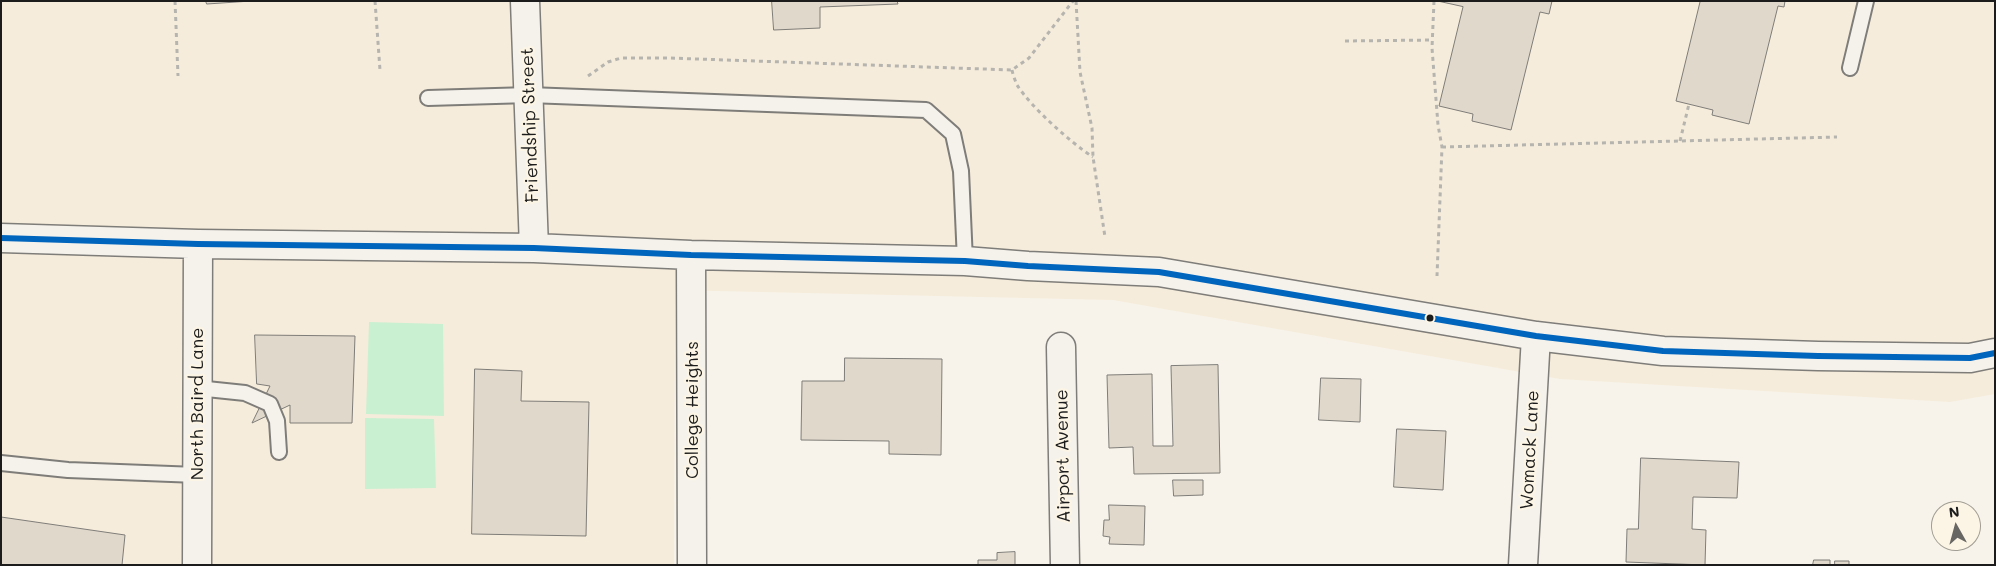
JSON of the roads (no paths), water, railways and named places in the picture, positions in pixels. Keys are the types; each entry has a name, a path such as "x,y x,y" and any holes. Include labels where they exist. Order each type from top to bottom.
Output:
{"street":[{"name":"Friendship Street","path":"525,1 530,95 534,248"},
{"path":"1,238 198,244 534,248 691,255 965,261 1159,272 1536,336 1672,352 1970,358 1995,353"},
{"name":"North Baird Lane","path":"196,565 198,244"},
{"name":"College Heights","path":"691,255 692,565"},
{"name":"Womack Lane","path":"1523,565 1536,336"},
{"name":"Airport Avenue","path":"1062,347 1065,565"}],"lane":[{"path":"1850,68 1866,1"},
{"path":"428,98 530,95 926,110 953,134 960,172 965,261"},
{"path":"197,388 245,393 270,404 277,421 279,452"},
{"path":"1,463 68,470 197,475"}]}
